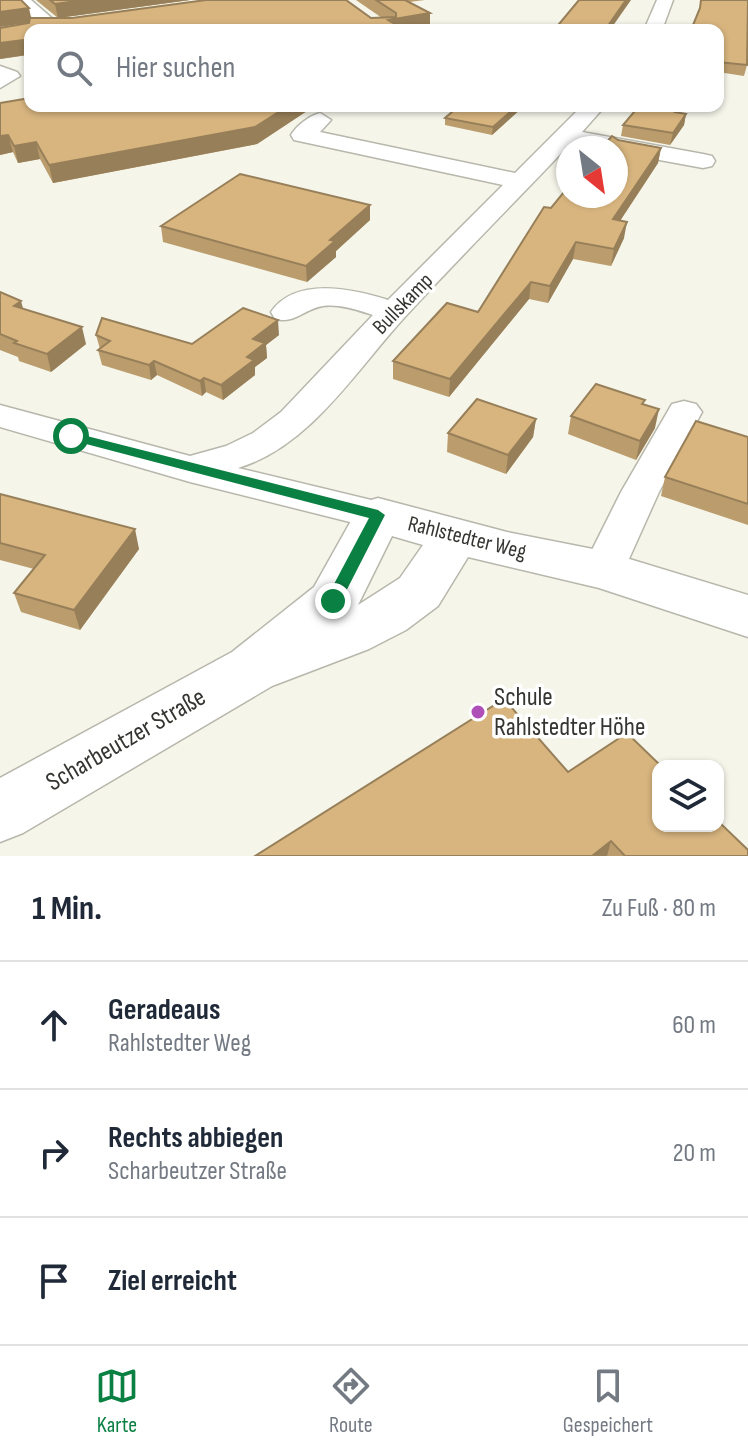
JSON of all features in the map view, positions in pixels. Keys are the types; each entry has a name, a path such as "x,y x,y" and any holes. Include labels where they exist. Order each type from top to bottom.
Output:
{"main road":[{"name":"Rahlstedter Weg","path":"378,515 455,537 603,570 748,616"},
{"name":"Scharbeutzer Straße","path":"252,669 333,601 378,515"},
{"name":"Scharbeutzer Straße","path":"0,812 252,669 349,634 387,615 419,592 455,537"}],"street":[{"path":"21,0 50,24"},
{"path":"655,24 665,0"},
{"path":"0,72 10,76 0,82"},
{"name":"Bullskamp","path":"567,136 589,112"},
{"path":"320,120 302,135 523,182"},
{"path":"628,147 703,161"},
{"name":"Bullskamp","path":"190,469 239,455 266,441 294,420 393,312 556,148"},
{"path":"286,312 299,302 329,294 393,312"},
{"path":"603,570 634,503 684,412"},
{"name":"Rahlstedter Weg","path":"5,423 378,515"}],"building":[{"path":"0,0 21,0 29,8 0,12"},
{"path":"50,0 84,0 55,4"},
{"path":"206,0 346,0 371,18 396,17 396,13 376,0 405,0 430,13 388,20 395,24 24,24 24,41 0,43 0,28 29,23 30,18 72,18"},
{"path":"579,0 626,0 609,24 559,24"},
{"path":"701,0 748,0 747,65 724,63 724,24 693,24"},
{"path":"24,99 24,112 279,112 255,127 49,165 36,142 14,146 8,135 0,136 0,103"},
{"path":"452,112 510,112 493,127 445,118"},
{"path":"634,112 686,114 673,133 623,125"},
{"path":"628,142 661,148 628,197"},
{"path":"240,174 370,205 306,266 161,226"},
{"path":"556,202 556,208 620,208 613,219 627,222 614,249 576,242 550,286 531,282 450,379 393,361 447,303 478,312 544,207 551,208"},
{"path":"0,292 21,301 14,306 82,327 47,354 14,343 17,341 0,334"},
{"path":"243,308 278,320 253,339 265,343 247,357 254,360 221,385 204,378 200,381 154,361 149,365 98,350 110,341 96,335 102,318 192,344"},
{"path":"596,384 645,400 642,404 659,409 640,441 571,416"},
{"path":"477,399 536,419 508,455 448,433"},
{"path":"696,421 748,437 748,504 665,477"},
{"path":"0,494 135,529 74,610 14,593 45,555 0,543"},
{"path":"504,699 568,772 627,733 655,760 652,760 652,832 724,832 724,827 748,850 748,856 625,856 611,841 592,856 255,856"}],"place":[{"name":"Schule Rahlstedter Höhe","path":"478,712"}],"route":[{"path":"71,436 378,515 333,601"}]}
